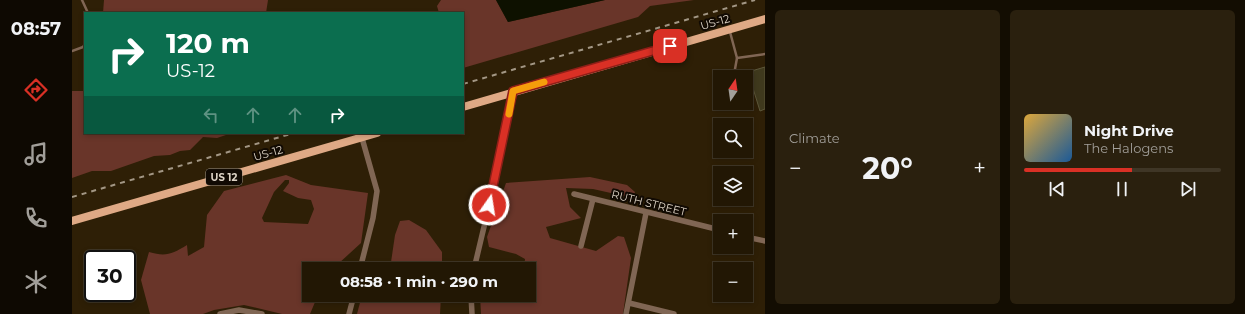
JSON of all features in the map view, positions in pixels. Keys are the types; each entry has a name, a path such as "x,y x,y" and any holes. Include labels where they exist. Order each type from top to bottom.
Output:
{"main road":[{"name":"US-12","path":"464,106 765,19"},
{"name":"US-12","path":"72,221 374,134"}],"street":[{"path":"476,262 493,189 513,91"},
{"path":"362,138 377,191 362,262"},
{"name":"RUTH STREET","path":"574,194 713,228"},
{"path":"581,246 593,199"},
{"path":"626,314 646,213"},
{"path":"753,238 765,241"},
{"path":"349,314 352,302"},
{"path":"471,302 472,314"},
{"path":"629,304 674,314"},
{"path":"220,314 239,310 262,314"}],"lane":[{"path":"82,0 88,12"},
{"path":"729,29 737,58 735,70"},
{"path":"72,51 84,47"},
{"path":"737,58 765,54"}],"shaded area":[{"path":"104,0 268,0 266,12 103,12"},
{"path":"441,0 496,0 508,22 605,0 694,0 650,6 638,17 464,68 464,12 439,12 437,6"},
{"path":"496,0 605,0 508,22"},
{"path":"72,91 84,91 84,134 229,134 217,138 203,137 190,150 180,151 170,155 154,156 111,171 92,171 72,178"},
{"path":"286,175 311,185 368,193 361,243 340,262 302,262 302,302 315,302 310,314 282,314 244,305 214,310 203,314 150,314 141,280 149,252 169,254 187,245 188,256 204,247 207,215 224,191","holes":["285,180 289,180 289,183 283,191 298,198 311,200 314,209 308,224 264,222 262,218 274,192"]},
{"path":"590,177 627,185 635,192 633,198 593,189 566,188 570,207 581,218 546,227 550,238 596,251 618,236 624,237 631,258 623,314 481,314 480,302 536,302 536,262 525,262 525,259 516,254 489,247 487,237 506,183"},
{"path":"409,220 426,230 442,252 442,262 391,262 395,235 400,221"},
{"path":"360,302 441,302 440,314 357,314"}],"building":[{"path":"765,67 765,109 760,111 753,88 753,71"}],"railway":[{"path":"464,84 755,0"},
{"path":"72,197 291,134"}],"slow traffic":[{"path":"509,114 513,91 544,82"}],"route":[{"path":"489,205 513,91 670,46"}]}
